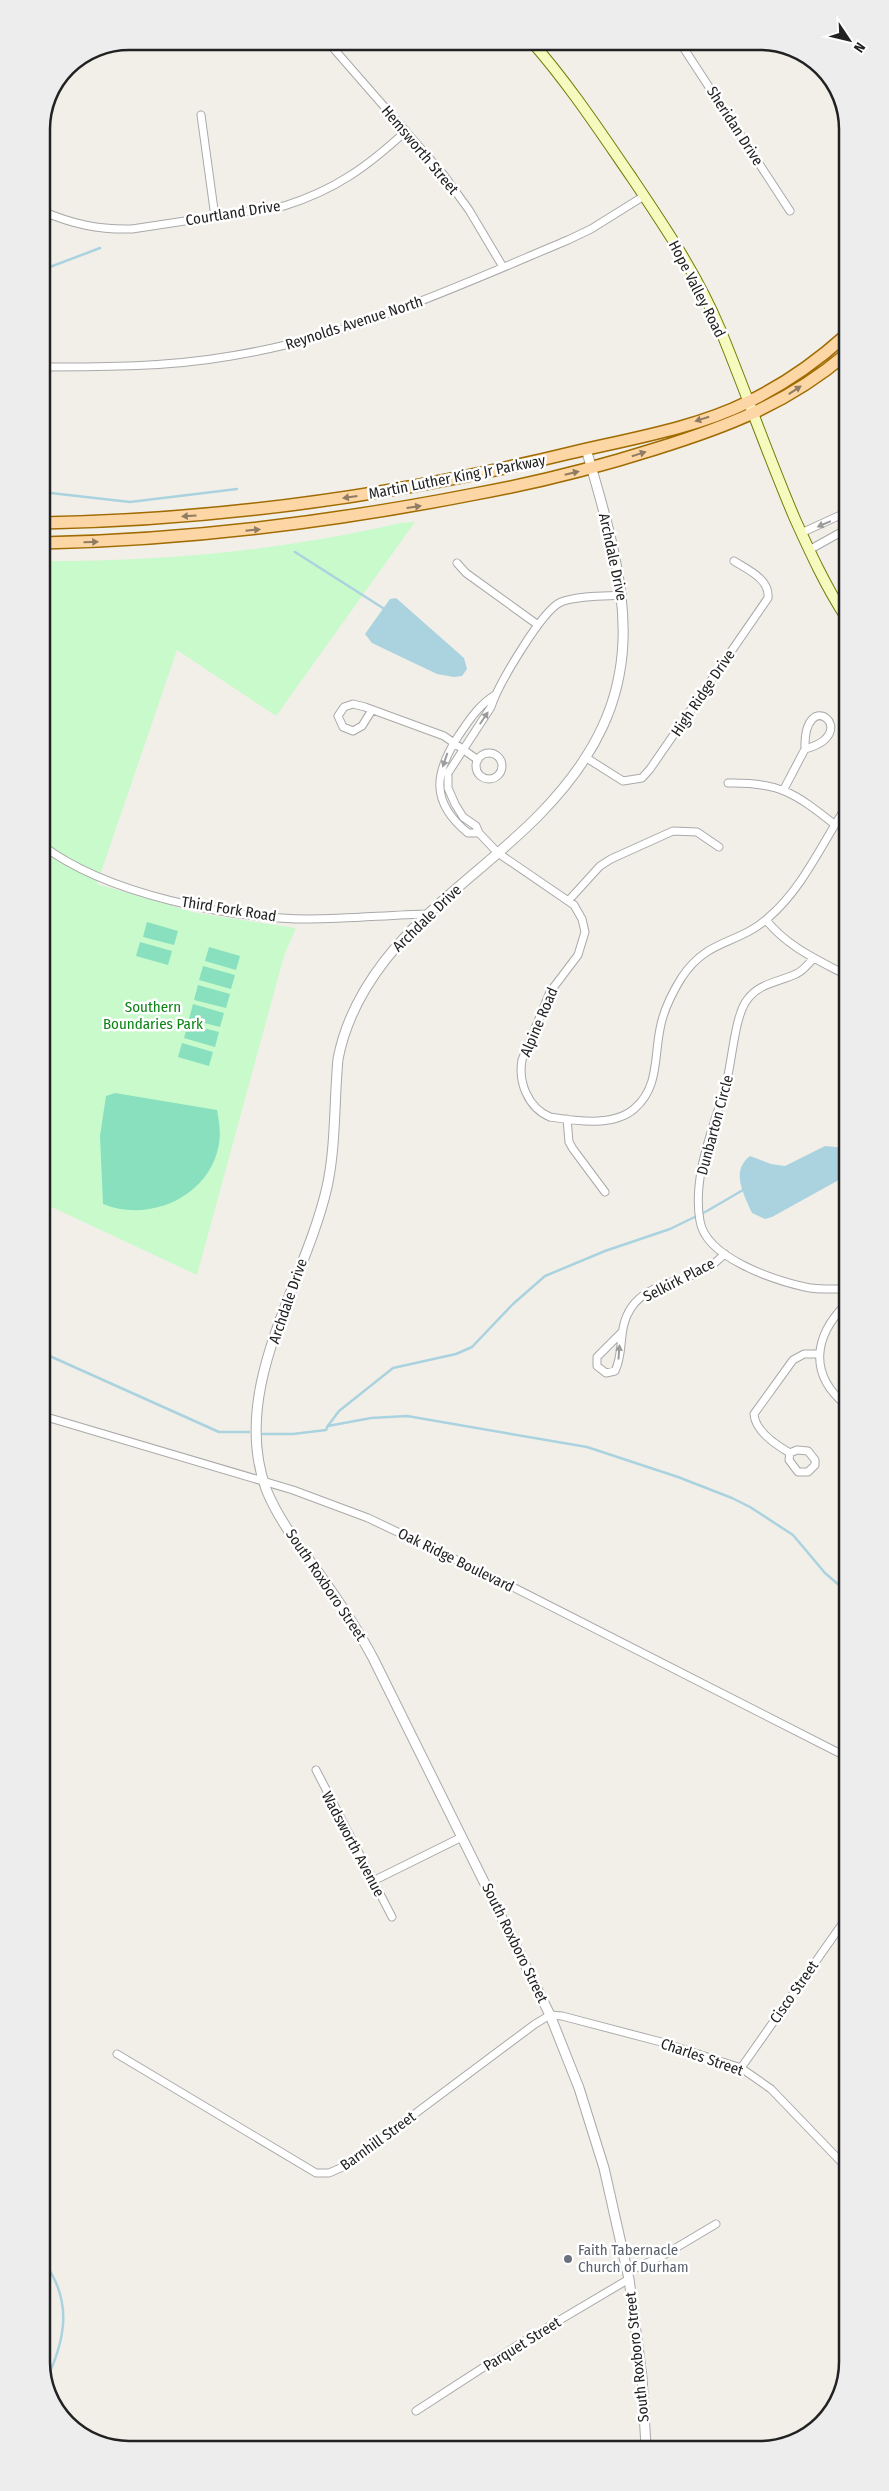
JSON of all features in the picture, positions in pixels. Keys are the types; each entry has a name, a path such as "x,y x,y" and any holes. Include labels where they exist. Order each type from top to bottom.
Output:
{"main road":[{"name":"Hope Valley Road","path":"538,50 644,196 700,288 720,328 801,533 824,582 839,606"},
{"name":"Martin Luther King Jr Parkway","path":"50,523 134,520 302,504 444,481 586,450 681,426 748,402 797,374 839,341"},
{"name":"Martin Luther King Jr Parkway","path":"50,543 172,538 331,520 425,505 592,469 704,434 753,415 814,378 839,359"}],"street":[{"name":"Hemsworth Street","path":"335,50 406,131 456,192 503,267"},
{"name":"Sheridan Drive","path":"685,50 790,211"},
{"path":"200,116 215,217"},
{"name":"Courtland Drive","path":"50,213 85,227 132,229 284,206 328,190 364,168 406,131"},
{"name":"Reynolds Avenue North","path":"50,366 96,367 185,362 273,348 318,337 411,307 591,229 644,196"},
{"name":"Archdale Drive","path":"264,1482 256,1436 258,1398 268,1361 327,1187 341,1043 353,1010 378,969 407,933 542,812 600,736 618,681 624,634 622,595 616,558 586,450"},
{"path":"801,533 839,516"},
{"path":"809,550 839,533"},
{"name":"High Ridge Drive","path":"585,757 622,781 642,778 650,769 768,598 766,585 760,578 734,561"},
{"path":"458,563 466,573 538,625"},
{"path":"479,833 468,833 456,824 447,812 441,799 438,780 446,755 482,703 495,694 549,610 560,602 572,599 622,595"},
{"name":"Alpine Road","path":"495,694 492,706 448,774 448,788 463,817 476,826 479,833 498,853 569,900 582,919 584,940 578,955 550,992 526,1050 521,1069 524,1087 532,1103 543,1114 568,1119 595,1121 614,1119 630,1113 642,1102 654,1078 656,1049 663,1016 682,978 696,960 710,948 742,934 766,920 795,891 839,817"},
{"path":"372,710 362,726 353,731 343,727 338,716 344,706 353,704 372,710 444,736 478,760"},
{"path":"784,789 805,749 806,733 812,720 822,714 828,717 831,723 829,735 817,746 805,749"},
{"path":"728,783 754,782 784,789 798,796 834,824"},
{"path":"569,900 600,866 611,859 673,831 697,832 719,847"},
{"name":"Third Fork Road","path":"50,851 71,865 105,880 204,907 304,919 427,914"},
{"path":"766,920 786,941 813,959 839,972"},
{"name":"Dunbarton Circle","path":"813,959 798,974 773,982 753,993 742,1010 731,1066 702,1171 699,1218 703,1231 725,1254 772,1278 816,1288 839,1289"},
{"path":"568,1119 570,1142 573,1149 605,1192"},
{"name":"Selkirk Place","path":"621,1333 597,1357 597,1366 606,1373 615,1371 618,1365 621,1333 631,1308 644,1295 710,1267 725,1254"},
{"path":"839,1313 826,1329 819,1354 823,1375 829,1388 839,1398"},
{"path":"790,1453 764,1434 754,1420 754,1414 793,1360 804,1354 819,1354"},
{"name":"Oak Ridge Boulevard","path":"50,1418 332,1504 401,1533 507,1584 839,1753"},
{"name":"South Roxboro Street","path":"264,1482 281,1518 360,1635 550,2015 579,2088 601,2159 628,2276 642,2377 646,2441"},
{"name":"Wadsworth Avenue","path":"316,1770 392,1917"},
{"path":"373,1880 462,1837"},
{"name":"Cisco Street","path":"741,2068 839,1928"},
{"name":"Barnhill Street","path":"117,2054 308,2168 322,2174 345,2166 527,2030 550,2015"},
{"name":"Charles Street","path":"550,2015 616,2030 741,2068 771,2089 839,2159"},
{"name":"Parquet Street","path":"416,2411 628,2276 716,2224"}],"green space":[{"name":"Southern Boundaries Park","path":"415,522 276,716 177,650 97,884 197,913 296,928 284,956 197,1275 50,1206 50,561 133,559 222,553 311,541 400,523"},
{"path":"147,922 178,931 174,945 143,937"},
{"path":"140,942 172,951 168,965 136,956"},
{"path":"209,947 240,956 236,970 205,961"},
{"path":"203,966 235,975 231,989 199,980"},
{"path":"198,985 230,994 226,1008 194,1000"},
{"path":"193,1004 224,1013 220,1027 189,1019"},
{"path":"188,1024 219,1032 215,1047 184,1038"},
{"path":"182,1043 213,1052 209,1066 178,1057"},
{"path":"115,1093 217,1110 220,1140 213,1163 204,1178 175,1201 158,1207 139,1210 121,1209 103,1204 100,1136 106,1096"}],"water":[{"path":"396,598 464,658 467,669 462,676 454,677 437,674 372,643 365,634 390,599"},
{"path":"825,1146 839,1147 839,1180 772,1217 765,1219 752,1213 741,1183 741,1169 744,1162 750,1156 771,1164 785,1166"}],"waterway":[{"path":"50,267 100,248"},
{"path":"50,493 130,502 237,489"},
{"path":"295,552 386,610"},
{"path":"327,1427 339,1411 393,1368 456,1354 472,1347 513,1304 545,1276 605,1251 670,1229 707,1211 743,1190"},
{"path":"50,1356 219,1432 249,1432"},
{"path":"263,1434 293,1434 326,1430 328,1426 371,1418 407,1416 587,1447 678,1477 750,1507 793,1535 825,1573 839,1585"},
{"path":"50,2272 60,2292 63,2308 61,2338 51,2370"}],"place":[{"name":"Faith Tabernacle Church of Durham","path":"568,2259"}]}
